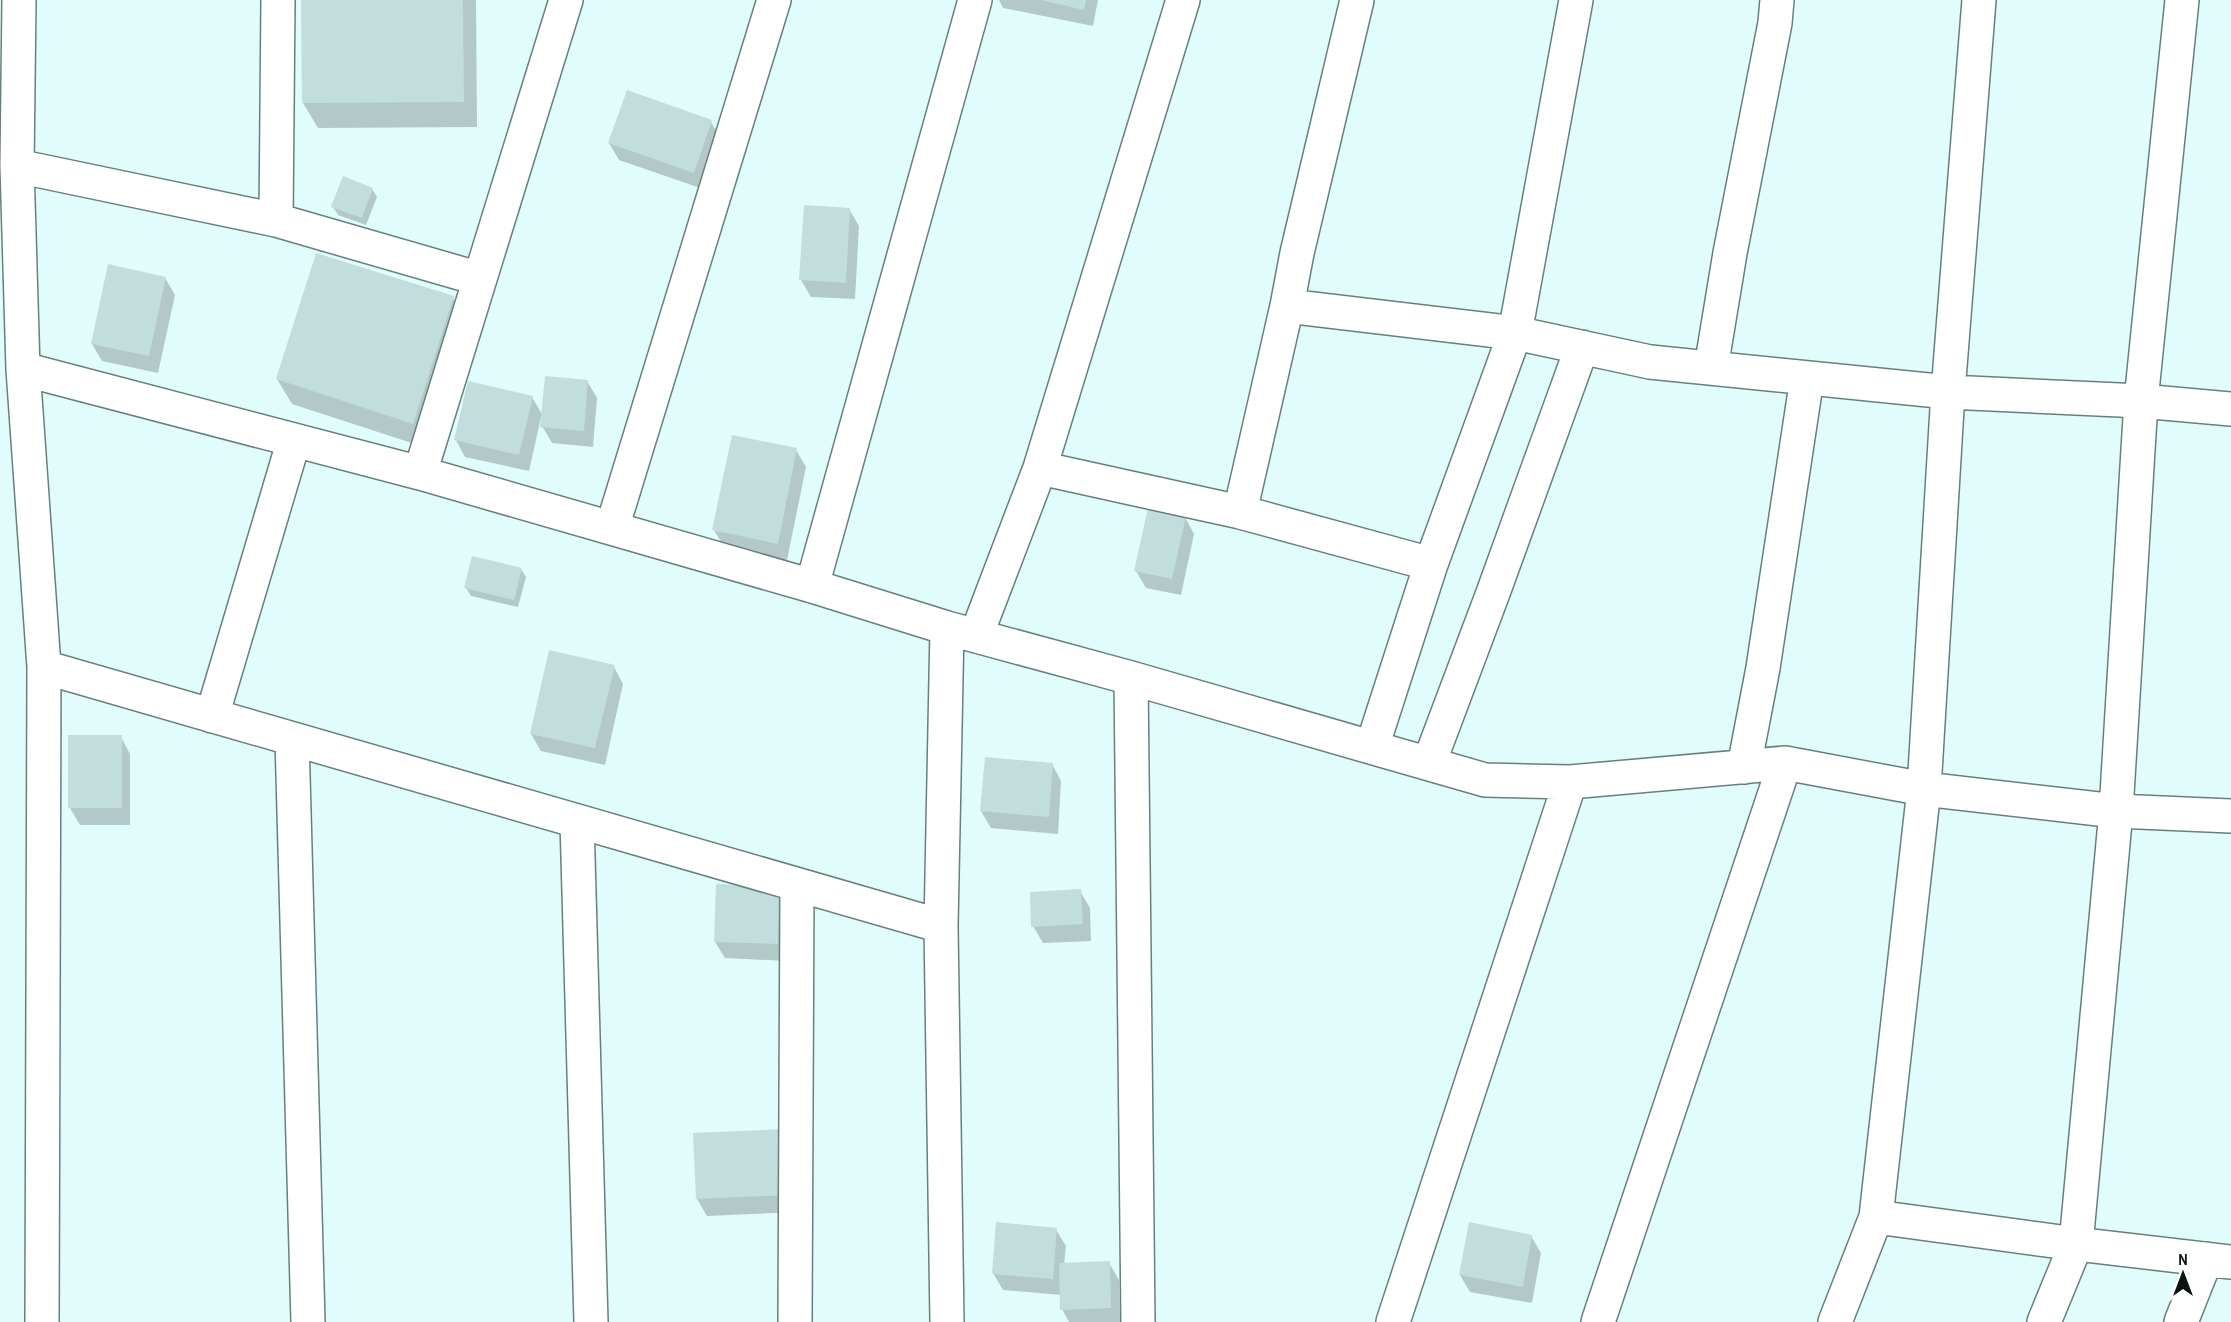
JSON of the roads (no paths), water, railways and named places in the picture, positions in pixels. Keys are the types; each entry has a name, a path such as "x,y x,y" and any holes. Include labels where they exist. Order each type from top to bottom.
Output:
{"street":[{"path":"19,0 17,166 23,369 44,667 42,1322"},
{"path":"276,220 278,0"},
{"path":"420,473 566,0"},
{"path":"612,528 774,0"},
{"path":"812,586 975,0"},
{"path":"947,1322 941,926 962,632 1040,468 1183,0"},
{"path":"1240,512 1357,0"},
{"path":"1372,747 1431,564 1515,333 1576,0"},
{"path":"1711,368 1730,253 1775,23 1777,0"},
{"path":"1835,1322 1876,1217 1924,789 1948,392 1979,0"},
{"path":"2044,1322 2076,1244 2116,811 2141,401 2182,0"},
{"path":"17,166 276,220 480,279"},
{"path":"1287,306 1515,333 1650,362 1948,392 2141,401 2231,409"},
{"path":"1429,763 1582,347"},
{"path":"23,369 420,473 812,586 962,632 1485,780 1570,782 1785,763 1924,789 2116,811 2231,816"},
{"path":"1744,767 1763,668 1807,378"},
{"path":"212,716 294,440"},
{"path":"1040,468 1240,512 1431,564"},
{"path":"44,667 941,926"},
{"path":"1131,678 1138,1322"},
{"path":"292,739 308,1322"},
{"path":"1598,1322 1785,763"},
{"path":"1393,1322 1570,782"},
{"path":"578,821 591,1322"},
{"path":"795,1322 797,885"},
{"path":"1876,1217 2076,1244 2218,1260 2181,1322"}]}
